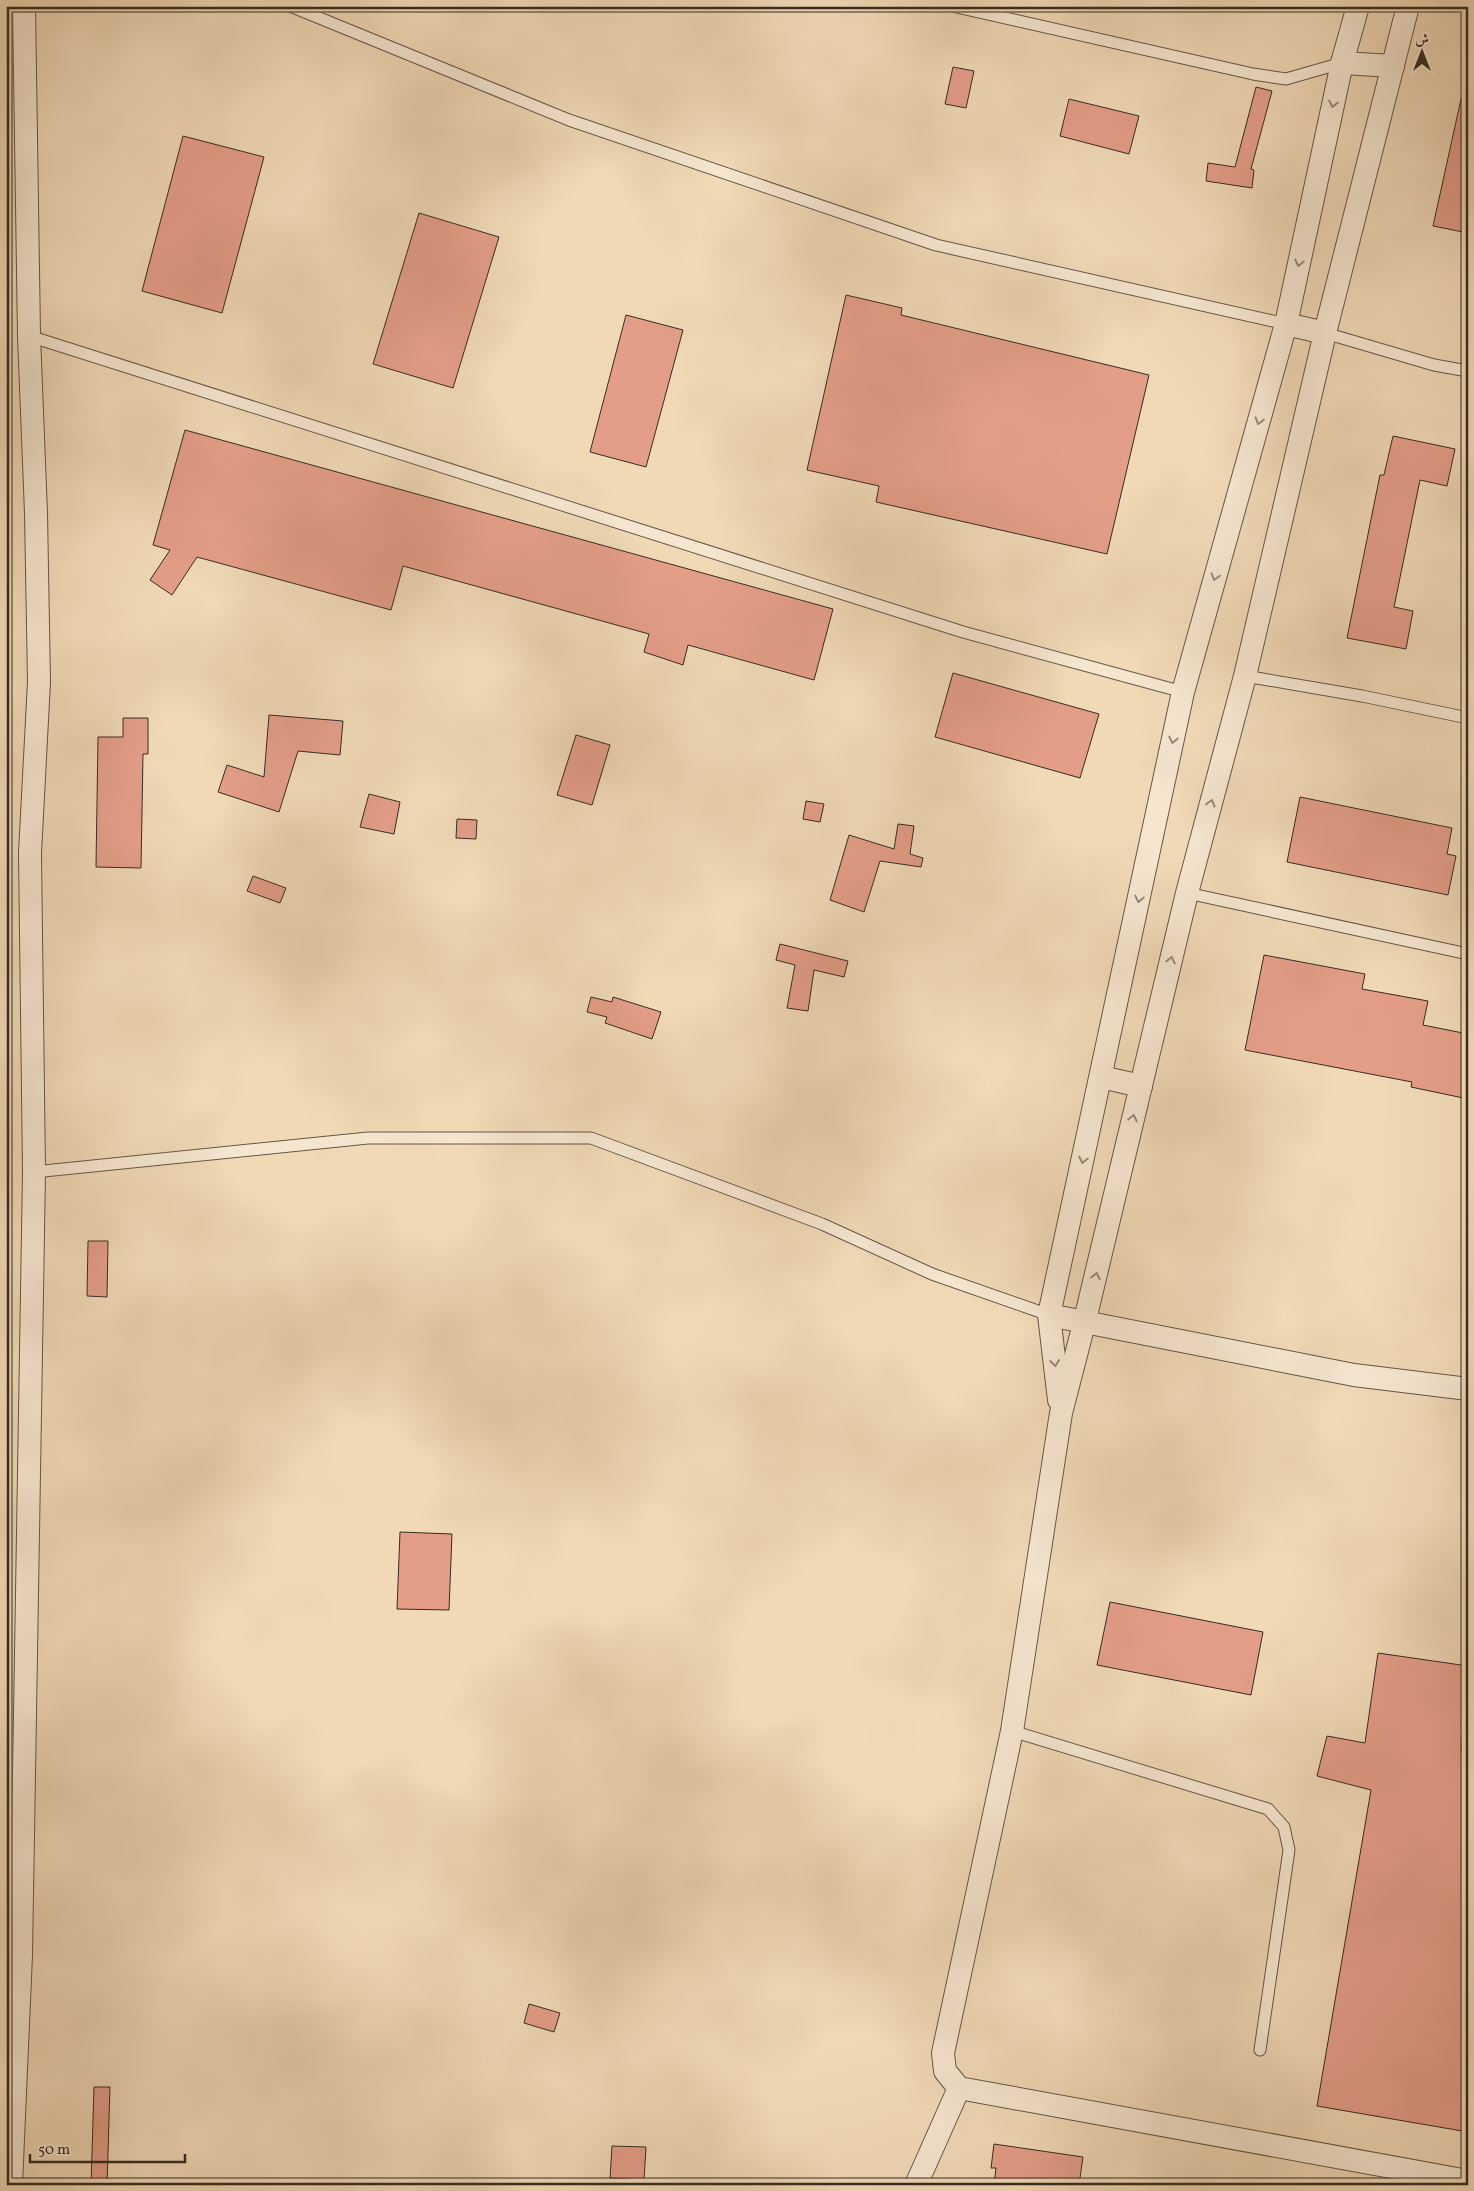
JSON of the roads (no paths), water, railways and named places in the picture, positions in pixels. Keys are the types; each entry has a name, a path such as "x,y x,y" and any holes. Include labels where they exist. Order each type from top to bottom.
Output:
{"street":[{"path":"11,2185 21,1955 34,1172 30,854 39,682 36,513 29,336 24,6"},
{"path":"1061,1413 1049,1315 1183,692 1286,324 1342,64 1358,6"},
{"path":"1408,6 1325,333 1245,676 1187,893 1105,1238 1061,1413 1012,1731 943,2053 945,2071 960,2088 1468,2181"},
{"path":"1342,64 1393,66"},
{"path":"1286,324 1325,333"},
{"path":"1101,1076 1141,1086"},
{"path":"1067,1233 1105,1238"},
{"path":"1049,1315 1084,1324 1354,1375 1468,1389"},
{"path":"916,2185 960,2088"}],"lane":[{"path":"290,6 569,120 936,245 1286,324"},
{"path":"952,6 1253,74 1286,78 1342,64"},
{"path":"1325,333 1434,364 1468,371"},
{"path":"29,336 954,629 1183,692"},
{"path":"1245,676 1362,696 1468,718"},
{"path":"1187,893 1468,954"},
{"path":"34,1172 368,1138 591,1138 822,1224 932,1274 1049,1315"},
{"path":"1012,1731 1268,1809 1284,1827 1289,1850 1260,2050"}]}
